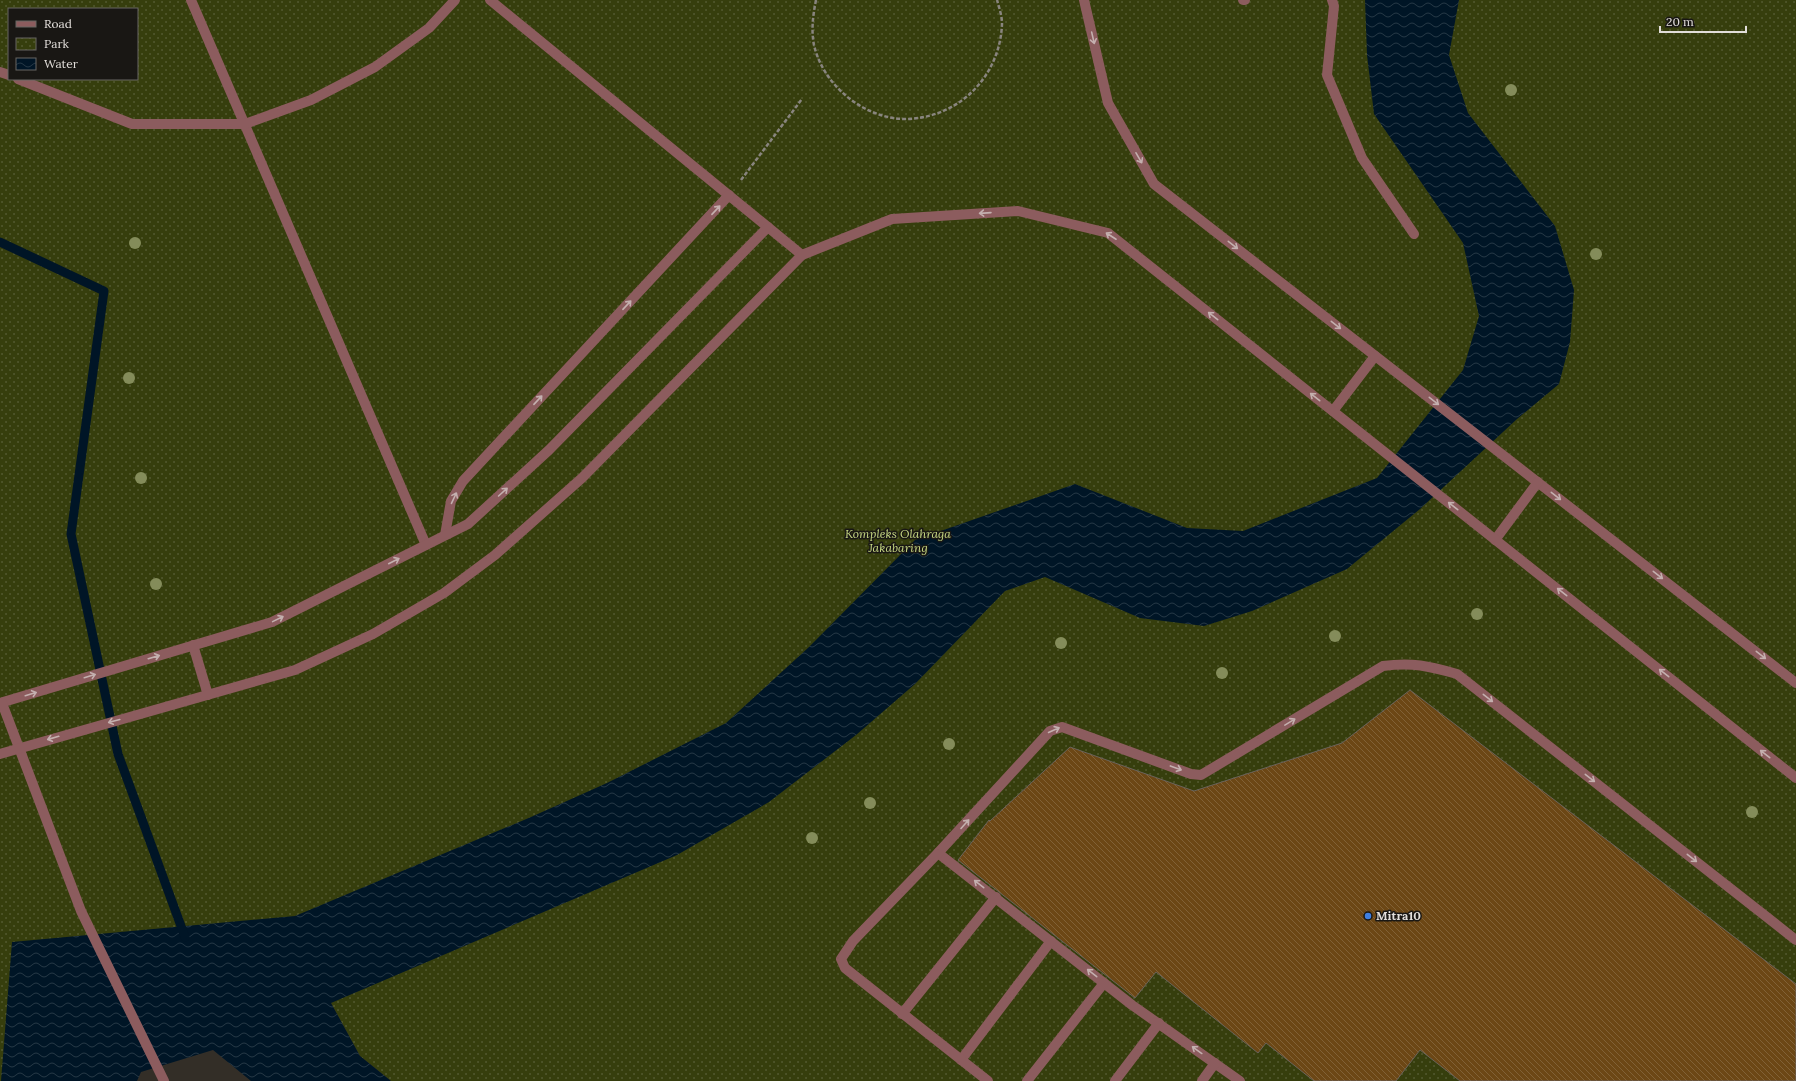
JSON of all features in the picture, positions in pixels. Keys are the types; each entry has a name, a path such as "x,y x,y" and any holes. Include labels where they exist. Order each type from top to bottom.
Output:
{"street":[{"path":"191,0 426,545"},
{"path":"21,80 132,124 245,124 310,100 375,67 429,28 455,0"},
{"path":"490,0 802,255"},
{"path":"1084,0 1108,102 1154,184 1796,683"},
{"path":"1332,0 1334,6 1327,74 1362,158 1414,234"},
{"path":"445,536 451,501 463,481 729,195"},
{"path":"0,754 90,727 296,670 373,634 444,593 495,555 582,478 802,255 892,219 1018,211 1108,233 1796,778"},
{"path":"164,1081 81,911 1,703 116,667 272,622 468,524 550,450 768,227"},
{"path":"1333,411 1375,356"},
{"path":"1495,540 1538,482"},
{"path":"193,646 208,695"},
{"path":"988,1081 845,968 841,959 853,942 1050,731 1062,727 1191,774 1201,775 1383,666 1406,663 1432,667 1457,674 1796,940"},
{"path":"938,852 1104,983 1240,1081"},
{"path":"902,1014 996,897"},
{"path":"961,1060 1051,941"},
{"path":"1027,1081 1104,983"},
{"path":"1115,1081 1159,1023"},
{"path":"1202,1081 1215,1063"}],"path":[{"path":"816,0 812,18 814,46 826,74 847,97 853,101 873,112 903,119 934,115 961,102 983,80 998,53 1002,23 998,0"},
{"path":"729,195 802,99"}],"green space":[{"name":"Kompleks Olahraga Jakabaring","path":"0,0 1796,0 1796,1081 391,1081 360,1056 331,1003 0,1081"}],"water":[{"path":"1365,0 1459,0 1449,55 1468,113 1555,226 1574,290 1570,342 1559,384 1517,419 1420,509 1347,569 1252,611 1204,626 1140,618 1045,577 1005,591 915,684 856,735 769,802 677,855 331,1003 360,1056 391,1081 251,1081 213,1050 141,1072 137,1081 1,1081 12,942 295,916 531,817 607,783 726,723 809,647 915,540 1075,484 1187,528 1243,531 1377,478 1463,370 1479,316 1463,243 1374,114 1367,55"}],"building":[{"name":"Mitra10","path":"1410,690 1796,984 1796,1081 1460,1081 1420,1050 1396,1081 1314,1081 1266,1043 1258,1053 1156,972 1135,998 958,860 989,820 990,821 1070,747 1194,791 1342,743"}],"waterway":[{"path":"0,242 104,291 71,534 118,754 185,937"}],"place":[{"name":"Mitra10","path":"1368,916"}]}
